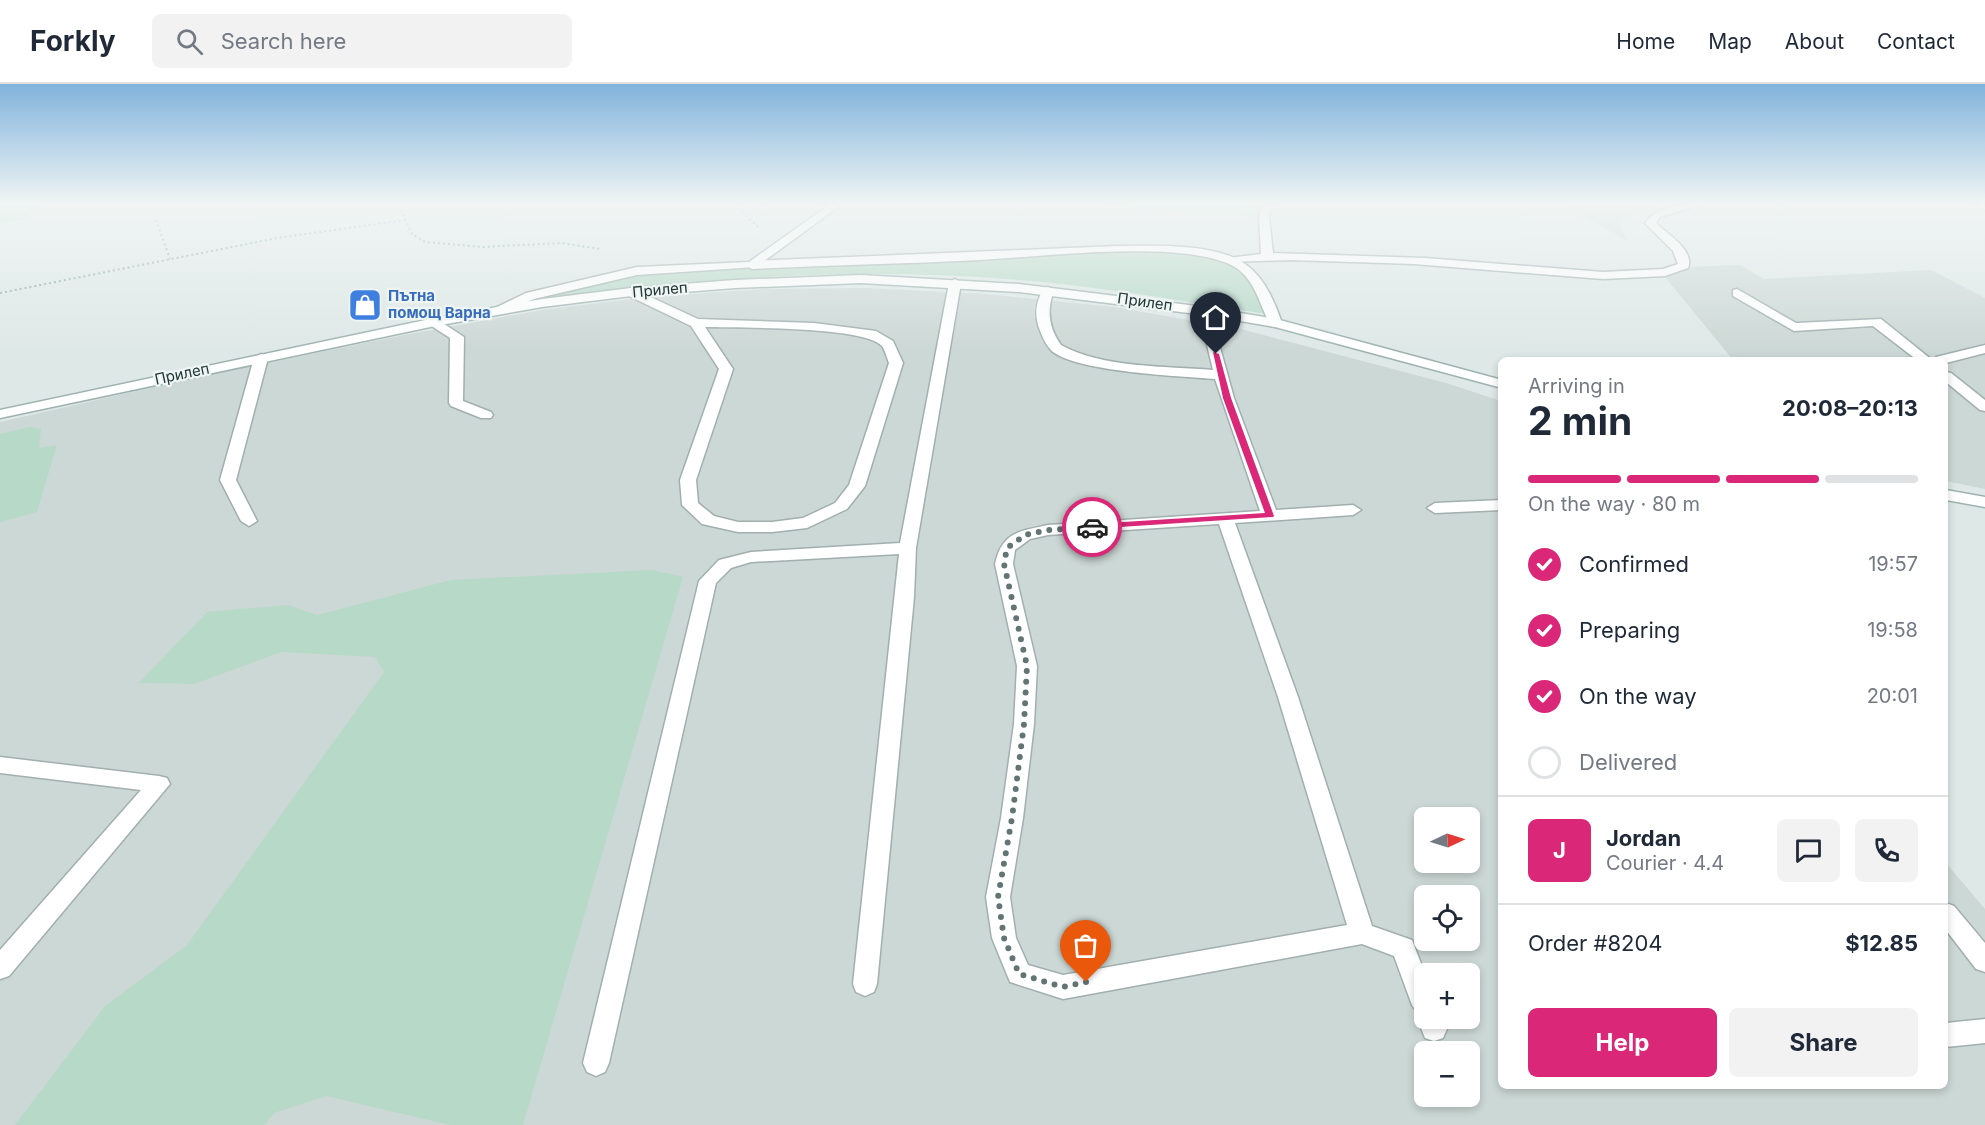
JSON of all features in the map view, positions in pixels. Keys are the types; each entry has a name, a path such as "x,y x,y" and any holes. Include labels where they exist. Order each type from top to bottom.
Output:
{"street":[{"path":"752,265 768,254"},
{"path":"495,311 530,296 638,271 1032,254"},
{"path":"1203,254 1232,260 1267,255 1434,262 1548,273 1656,275 1674,273 1684,266 1683,254"},
{"path":"1232,260 1249,273 1263,290 1276,324"},
{"name":"Прилеп","path":"0,414 495,311 631,292 735,284 861,279 955,283 1048,291 1205,311 1276,324 1498,383"},
{"path":"865,984 905,597 908,548 955,283"},
{"path":"1048,291 1042,308 1047,332 1057,349 1086,360 1131,368 1221,375"},
{"path":"631,292 696,324 814,327 871,334 888,344 896,363 857,486 841,506 807,523 772,527 738,527 708,519 690,505 688,480 726,369 696,324"},
{"path":"1737,293 1794,327 1876,322 1921,357"},
{"path":"1205,311 1227,398 1270,516"},
{"path":"435,322 457,337 456,404 486,415"},
{"path":"1948,358 1985,349"},
{"path":"249,520 228,480 261,358"},
{"path":"1948,378 1985,407"},
{"path":"1948,495 1985,502"},
{"path":"1435,508 1498,505"},
{"path":"1353,510 1048,530 1025,535 1007,548 1004,564 1027,666 1024,724 1012,818 998,897 1004,938 1019,974 1063,987 1362,933 1403,948 1414,977"},
{"path":"1226,518 1288,697 1362,933"},
{"path":"596,1063 708,582 725,564 751,557 908,548"},
{"path":"0,968 159,784 3,768"},
{"path":"1948,915 1985,961"},
{"path":"1948,1035 1985,1032"}],"path":[{"path":"168,254 170,259"},
{"path":"0,293 198,254"},
{"path":"616,254 627,257 638,271"}],"shaded area":[{"path":"1740,265 1764,279 1931,270 1985,298 1985,489 1948,481 1948,357 1731,357 1665,277 1686,267"},
{"path":"866,288 986,294 1114,307 1241,329 1446,383 1498,400 1498,1089 1948,1089 1948,865 1985,909 1985,1125 0,1125 0,422 198,377 404,335 542,310 647,297 763,289"}],"green space":[{"path":"994,254 1207,254 1249,273 1273,315 1074,285 1007,279 891,274 717,280 545,299 540,295 637,271"},
{"path":"30,427 41,429 39,448 57,445 37,512 0,522 0,434"},
{"path":"652,570 683,577 523,1125 450,1125 326,1096 274,1113 264,1125 15,1125 105,1006 187,945 384,672 375,657 281,652 194,684 139,683 207,612 288,605 317,615 451,580"}],"way so far":[{"path":"1086,982 1063,987 1019,974 1004,938 998,897 1012,818 1024,724 1027,666 1004,564 1007,548 1025,535 1048,530 1092,527"}],"place":[{"name":"Пътна помощ Варна","path":"365,305"}],"route":[{"path":"1092,527 1270,516 1227,398 1216,354"}]}
